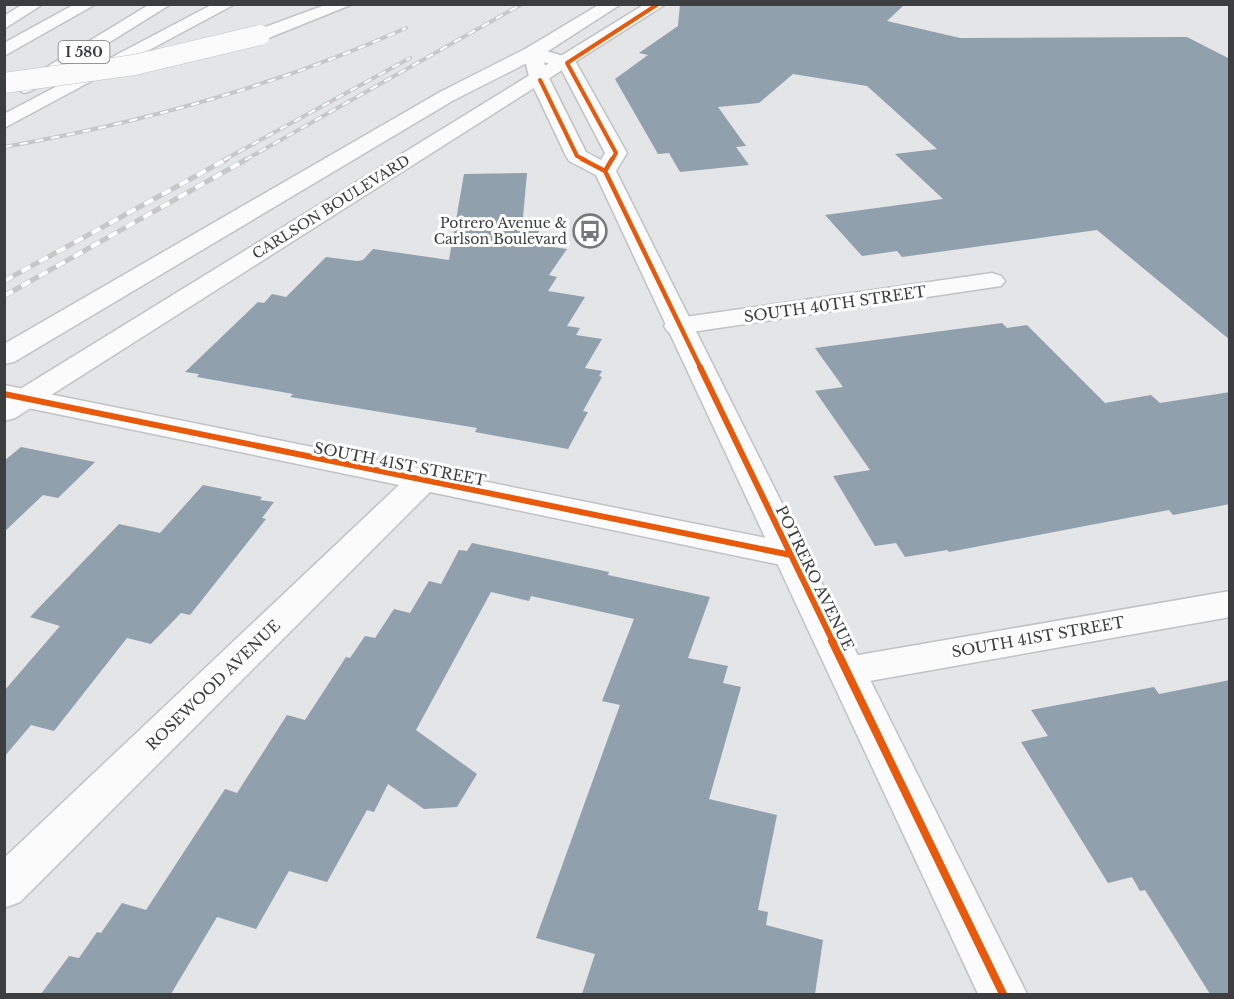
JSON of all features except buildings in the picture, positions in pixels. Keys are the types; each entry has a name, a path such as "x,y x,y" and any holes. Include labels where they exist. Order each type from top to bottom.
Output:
{"main road":[{"path":"4,24 34,4"},
{"name":"I 580","path":"4,51 88,4"},
{"name":"I 580","path":"4,98 163,4"},
{"path":"4,122 227,4"},
{"path":"4,83 151,62 260,35 345,4"},
{"path":"4,356 447,96 532,53 613,4"},
{"name":"CARLSON BOULEVARD","path":"11,401 540,80 658,4"},
{"path":"532,53 567,63 616,153 605,171 577,156 540,80 532,53"},
{"name":"POTRERO AVENUE","path":"605,171 1003,994"},
{"name":"SOUTH 40TH STREET","path":"678,326 992,281"},
{"name":"SOUTH 41ST STREET","path":"11,401 791,555"},
{"name":"ROSEWOOD AVENUE","path":"4,888 422,481"},
{"name":"SOUTH 41ST STREET","path":"847,671 1230,604"}],"railway":[{"path":"245,160 522,4"},
{"path":"4,147 108,126 209,100 308,68 406,28"},
{"path":"224,160 410,58"},
{"path":"4,281 227,159"},
{"path":"4,296 247,159"}],"cycle path":[{"path":"605,171 616,153 567,63 658,4"},
{"path":"540,80 577,156 605,171 1003,994"},
{"path":"4,394 791,555"}],"place":[{"name":"Potrero Avenue & Carlson Boulevard","path":"590,231"}]}
